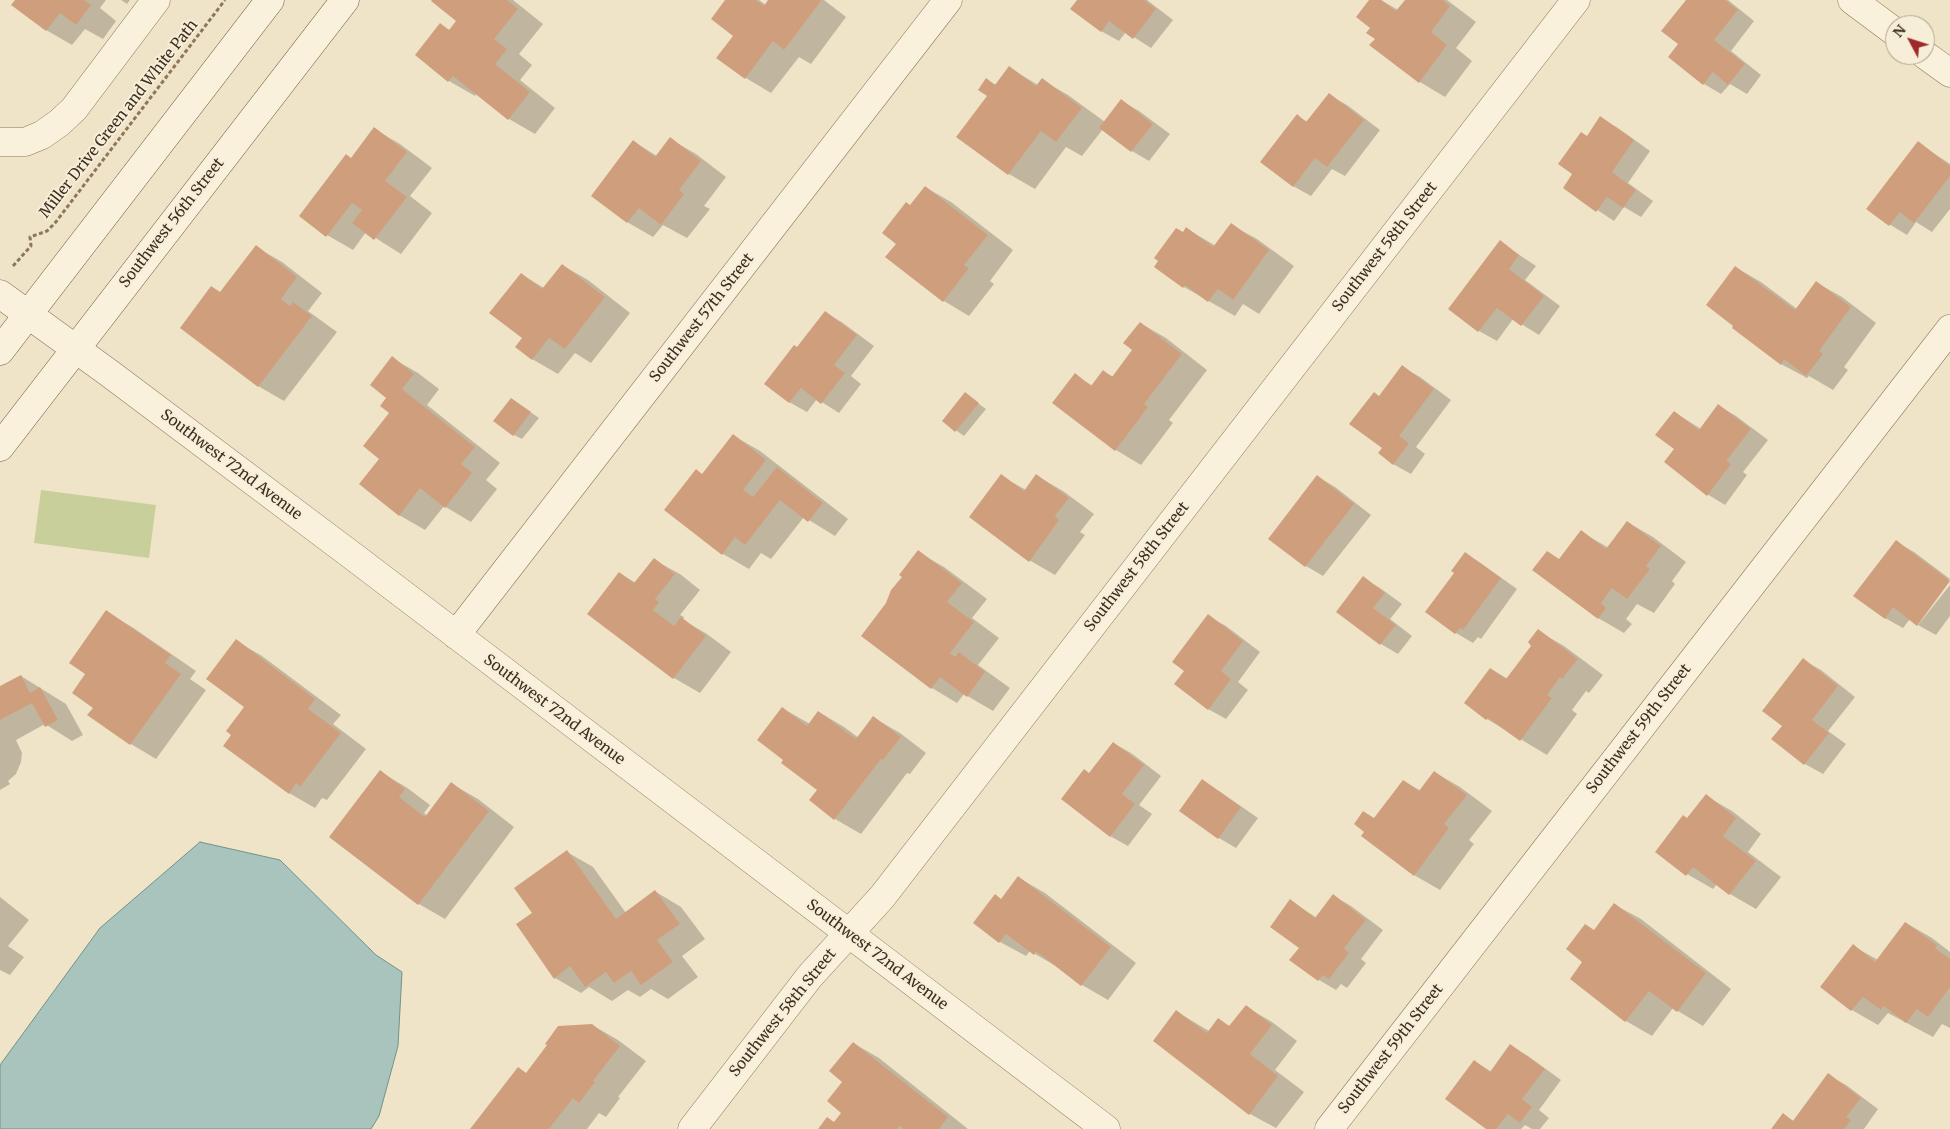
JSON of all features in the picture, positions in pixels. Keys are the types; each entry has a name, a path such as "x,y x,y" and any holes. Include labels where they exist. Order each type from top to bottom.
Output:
{"street":[{"path":"13,142 42,135 74,109 156,0"},
{"path":"0,351 270,0"},
{"name":"Southwest 56th Street","path":"0,447 345,0"},
{"name":"Southwest 57th Street","path":"456,635 948,0"},
{"name":"Southwest 58th Street","path":"692,1129 810,976 882,897 1576,0"},
{"path":"1852,0 1885,25"},
{"path":"1935,62 1950,73"},
{"name":"Southwest 72nd Avenue","path":"0,294 76,348 1106,1129"},
{"name":"Southwest 59th Street","path":"1329,1129 1950,329"}],"path":[{"name":"Miller Drive Green and White Path","path":"12,267 31,246 30,237 47,231 55,223 225,0"}],"green space":[{"path":"41,490 156,505 149,558 34,543"}],"water":[{"path":"200,842 280,860 376,955 402,972 398,1046 379,1116 371,1129 0,1129 0,1065 100,928"}],"building":[{"path":"15,0 84,0 91,5 76,25 60,13 46,31 11,5"},
{"path":"432,0 507,0 518,9 494,39 507,49 495,64 530,92 508,120 453,76 448,82 415,55 440,23 449,30 456,21"},
{"path":"725,0 756,0 764,6 768,0 821,1 784,50 773,41 745,79 716,58 733,36 711,19"},
{"path":"1077,0 1144,0 1156,9 1133,39 1109,21 1101,32 1070,9"},
{"path":"1369,0 1381,0 1396,11 1405,0 1443,0 1450,6 1431,32 1447,45 1419,83 1369,45 1375,39 1366,33 1370,28 1356,17"},
{"path":"1686,0 1725,0 1738,10 1714,40 1745,64 1728,85 1713,72 1703,85 1668,57 1678,44 1661,31"},
{"path":"1009,66 1036,86 1042,78 1082,108 1056,142 1041,131 1008,175 956,137 987,96 978,90 986,78 995,85"},
{"path":"1329,93 1364,120 1327,167 1315,158 1293,187 1260,162 1297,114 1306,122"},
{"path":"1121,99 1153,124 1131,152 1099,128"},
{"path":"1600,116 1634,140 1612,172 1636,190 1623,208 1607,197 1596,212 1563,188 1572,174 1558,164 1581,132 1587,136"},
{"path":"374,127 407,152 385,181 407,197 374,240 352,223 362,210 352,203 326,237 299,216 346,154 351,158"},
{"path":"670,137 701,161 679,190 684,194 661,225 639,208 627,223 591,196 633,140 655,157"},
{"path":"1918,141 1950,166 1950,176 1914,223 1900,212 1889,226 1866,209"},
{"path":"925,186 988,235 964,265 969,268 943,302 885,257 896,244 882,233 906,202 910,205"},
{"path":"1231,223 1269,250 1233,300 1218,289 1208,302 1185,285 1183,288 1154,267 1158,261 1154,258 1176,228 1183,232 1186,227 1213,247"},
{"path":"1500,240 1519,255 1509,269 1544,296 1521,326 1497,308 1478,332 1448,309"},
{"path":"256,245 297,277 281,299 290,306 293,302 312,316 258,387 180,328 211,286 220,292"},
{"path":"562,264 605,297 565,349 549,338 532,360 515,347 522,338 489,313 521,273 542,289"},
{"path":"1735,266 1795,310 1816,281 1851,307 1819,351 1823,354 1806,376 1784,359 1781,365 1732,328 1733,326 1706,305"},
{"path":"825,311 857,335 834,365 845,373 821,404 801,388 789,403 764,384 794,345 797,347"},
{"path":"1140,322 1182,354 1144,404 1148,407 1115,451 1052,403 1075,373 1091,386 1103,370 1112,377 1132,350 1123,343"},
{"path":"392,356 414,374 402,389 475,447 461,464 472,473 445,508 420,488 399,516 359,484 379,459 363,446 389,413 380,406 386,398 370,385"},
{"path":"1402,365 1434,389 1399,436 1409,443 1393,465 1378,453 1382,448 1349,424 1374,392 1379,396"},
{"path":"965,392 979,403 955,432 942,421"},
{"path":"511,398 531,412 513,436 493,421"},
{"path":"1718,404 1751,429 1726,461 1731,464 1707,496 1664,462 1674,449 1655,435 1674,411 1699,430"},
{"path":"733,434 766,460 743,490 753,497 777,467 823,503 808,522 780,500 745,545 735,537 722,555 664,510 696,469 702,474"},
{"path":"1001,474 1024,491 1036,474 1069,498 1055,516 1059,520 1029,562 969,517"},
{"path":"1317,475 1354,504 1305,567 1268,539"},
{"path":"1627,521 1661,546 1646,566 1650,569 1627,599 1612,588 1601,603 1606,608 1598,619 1532,570 1547,551 1559,559 1581,530 1606,549"},
{"path":"1896,540 1950,581 1917,626 1893,607 1885,619 1853,596"},
{"path":"918,550 962,583 947,602 974,622 950,653 955,657 959,652 985,672 967,697 940,677 931,689 861,636 886,603 891,590 902,577 899,575"},
{"path":"1465,552 1501,578 1463,630 1460,628 1455,634 1425,612 1454,573 1451,571"},
{"path":"654,558 675,574 655,599 659,602 653,610 674,626 681,617 706,636 673,679 587,614 619,572 634,583"},
{"path":"1363,576 1385,593 1373,608 1396,625 1380,645 1336,612"},
{"path":"106,610 171,655 165,663 181,674 130,745 87,715 93,708 72,693 85,674 69,663"},
{"path":"1208,614 1243,641 1221,671 1231,679 1208,710 1174,684 1184,671 1172,662"},
{"path":"1538,629 1578,659 1562,679 1560,677 1547,695 1552,698 1520,741 1488,718 1486,720 1464,703 1490,668 1506,679 1531,646 1528,642"},
{"path":"236,639 315,699 308,709 341,733 300,787 296,783 289,794 223,746 231,735 226,731 244,707 206,679"},
{"path":"1803,658 1838,686 1812,720 1829,733 1804,765 1771,739 1782,726 1762,711"},
{"path":"21,675 30,693 40,687 58,720 45,727 32,703 0,720 0,686"},
{"path":"782,707 807,726 818,711 856,739 873,716 901,737 883,760 881,759 834,820 809,800 817,790 781,763 783,760 757,740"},
{"path":"1113,742 1144,765 1122,794 1135,804 1110,837 1061,799 1084,769 1089,773"},
{"path":"380,770 405,789 399,797 425,817 451,782 489,811 418,905 329,837"},
{"path":"1434,771 1467,795 1444,824 1449,828 1414,876 1361,836 1364,832 1354,824 1363,811 1374,818 1403,780 1419,791"},
{"path":"1202,779 1241,807 1218,839 1179,811"},
{"path":"1706,794 1736,818 1723,836 1756,861 1729,895 1693,867 1686,876 1655,852 1683,815 1687,818"},
{"path":"567,850 616,919 655,890 680,924 657,940 673,962 641,985 631,971 614,983 606,972 585,987 570,966 554,979 516,924 532,913 514,888"},
{"path":"1018,876 1111,947 1081,986 1036,951 1034,955 1006,934 999,943 973,923 995,894 1001,899"},
{"path":"1333,894 1366,920 1344,948 1349,953 1329,979 1323,975 1318,981 1289,960 1299,948 1270,927 1290,899 1315,918"},
{"path":"1614,903 1706,973 1677,1012 1649,991 1625,1022 1570,979 1582,962 1566,949 1585,924 1594,930"},
{"path":"1905,922 1937,945 1935,948 1950,959 1950,987 1928,1017 1917,1009 1906,1023 1884,1006 1881,1010 1863,997 1851,1011 1820,987 1853,944 1875,962"},
{"path":"1246,1005 1272,1025 1250,1054 1278,1076 1249,1115 1153,1041 1176,1010 1207,1033 1218,1018 1229,1026"},
{"path":"592,1024 620,1046 579,1103 573,1098 549,1129 470,1129 518,1067 526,1073 547,1045 545,1044 558,1026"},
{"path":"853,1042 948,1117 939,1129 904,1129 900,1126 897,1129 818,1129 827,1117 834,1122 841,1113 827,1101 842,1082 829,1071"},
{"path":"1510,1044 1545,1069 1522,1099 1532,1107 1520,1123 1508,1114 1496,1129 1486,1129 1445,1099 1474,1060 1490,1072"},
{"path":"1828,1073 1861,1098 1846,1117 1851,1120 1844,1129 1771,1129 1783,1113 1793,1121"}]}
